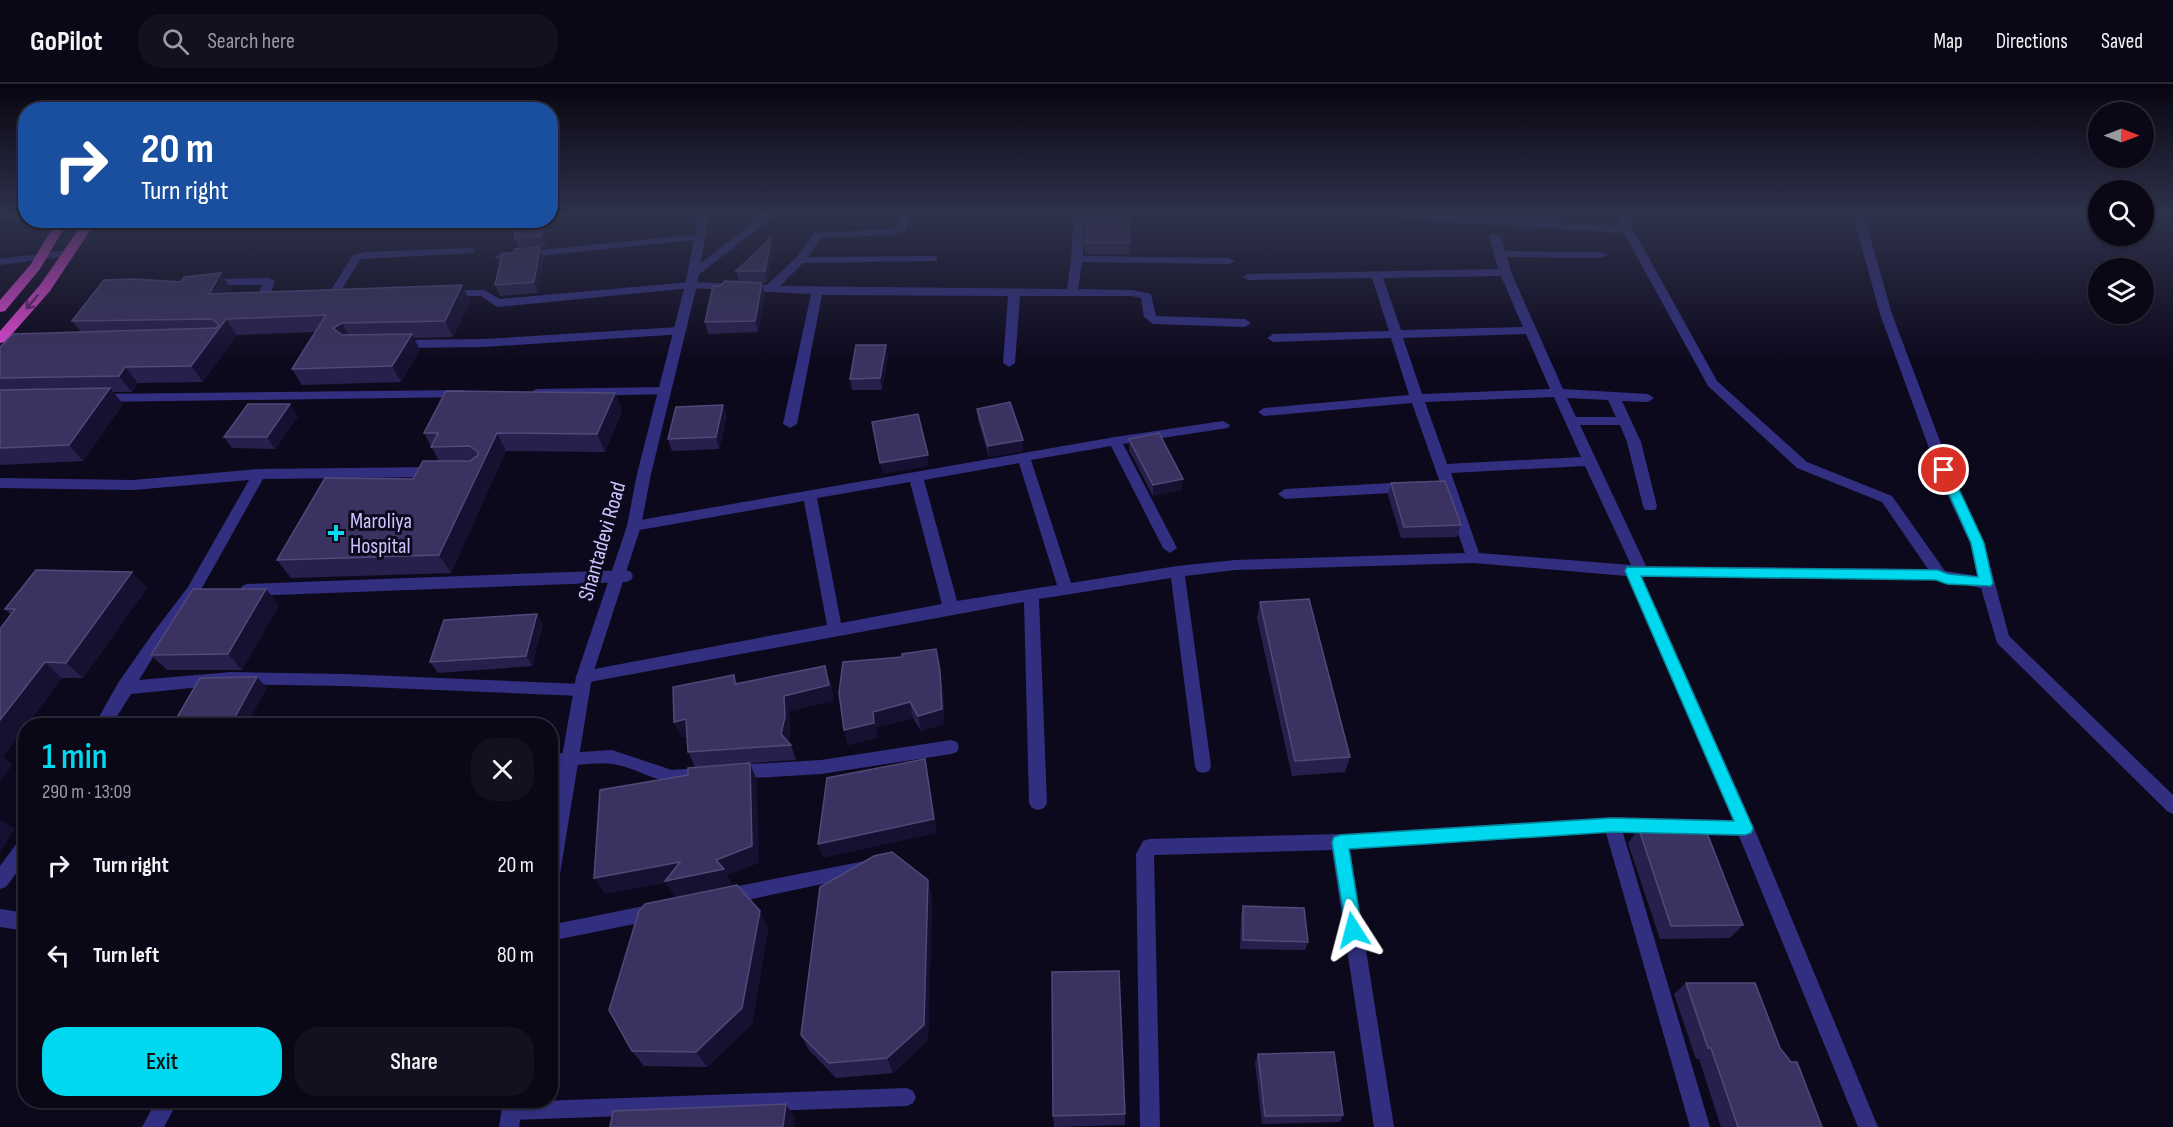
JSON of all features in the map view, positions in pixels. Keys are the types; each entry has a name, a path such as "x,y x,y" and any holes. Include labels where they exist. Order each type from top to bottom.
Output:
{"highway":[{"path":"0,308 35,264"},
{"path":"4,342 62,264"}],"street":[{"name":"Shantadevi Road","path":"558,834 583,683 622,576 695,264"},
{"path":"692,280 712,264"},
{"path":"770,289 796,264"},
{"path":"1072,293 1076,264"},
{"path":"1503,264 1558,393 1591,461 1868,1127"},
{"path":"1646,264 1712,383 1802,465 1887,499 1938,575"},
{"path":"1872,264 1886,314 1948,481 1977,543 2002,639 2173,806"},
{"path":"1248,277 1505,272"},
{"path":"1377,276 1443,469 1437,486 1474,558"},
{"path":"199,283 265,280 269,281 262,301 289,300"},
{"path":"434,294 484,293 497,303 692,280 770,289 817,291 1141,294 1147,296 1150,316 1153,320 1245,323"},
{"path":"790,424 817,291"},
{"path":"1009,363 1014,293"},
{"path":"1272,338 1531,330"},
{"path":"384,344 484,343 679,331"},
{"path":"522,393 665,391"},
{"path":"83,399 475,393"},
{"path":"1264,412 1417,398 1558,393 1648,398"},
{"path":"1613,396 1634,442 1650,506"},
{"path":"1571,421 1624,421"},
{"path":"634,526 1115,441 1223,425"},
{"path":"1115,441 1170,548"},
{"path":"1024,458 1065,588"},
{"path":"1443,469 1591,461"},
{"path":"0,483 133,485 259,474 456,472"},
{"path":"107,718 158,637 199,591 259,474"},
{"path":"916,477 951,608"},
{"path":"1284,494 1437,486"},
{"path":"810,496 835,630"},
{"path":"124,688 231,678 583,683 951,608 1177,571 1235,565 1474,558 1637,571 1938,575 1947,579 1987,583"},
{"path":"1177,571 1203,766"},
{"path":"228,590 622,576"},
{"path":"1031,595 1038,803"},
{"path":"558,761 612,757 672,777 681,777 821,767 951,747"},
{"path":"1150,1127 1146,854 1149,847 1340,842 1612,825 1745,828"},
{"path":"1612,825 1701,1127"},
{"path":"1340,842 1384,1127"},
{"path":"0,881 18,856"},
{"path":"0,918 18,920"},
{"path":"152,1127 164,1108"}],"lane":[{"path":"332,296 353,264"},
{"path":"715,899 879,865"},
{"path":"558,931 668,909"},
{"path":"511,1113 907,1097"}],"building":[{"path":"500,264 537,264 534,282 495,285"},
{"path":"744,264 766,264 765,271 736,271"},
{"path":"221,273 209,294 462,285 445,321 342,323 333,328 342,335 412,334 392,366 292,369 326,315 226,319 191,366 125,367 119,376 0,378 0,347 13,334 216,328 219,325 212,319 72,321 104,280 181,282 184,277"},
{"path":"725,281 762,283 755,321 705,322 713,286 720,286"},
{"path":"856,345 886,345 880,378 850,379"},
{"path":"110,388 69,445 0,448 0,390"},
{"path":"446,391 615,393 597,434 497,433 439,555 277,560 325,478 413,479 423,461 470,461 478,455 478,452 470,446 431,447 438,433 424,433"},
{"path":"1010,402 1023,440 988,446 977,409"},
{"path":"248,404 290,404 267,437 224,437"},
{"path":"723,405 716,437 668,439 676,407"},
{"path":"918,414 928,455 880,463 872,422"},
{"path":"1159,433 1183,479 1153,485 1129,439"},
{"path":"1445,481 1461,525 1404,527 1391,483"},
{"path":"36,570 132,572 66,663 45,662 0,720 0,629 15,609 5,609"},
{"path":"193,589 266,589 228,654 151,655"},
{"path":"1309,599 1350,757 1295,761 1260,602"},
{"path":"537,614 526,656 430,662 444,620"},
{"path":"936,649 942,709 918,716 910,702 873,712 874,723 844,730 839,693 843,662 902,657 902,654"},
{"path":"825,666 829,685 784,696 785,717 781,734 791,745 688,752 686,719 674,722 673,687 734,675 735,684"},
{"path":"257,677 234,718 177,718 200,678"},
{"path":"925,759 934,819 818,844 827,778"},
{"path":"750,763 752,846 716,860 724,869 665,881 680,862 594,878 600,790 688,775 688,768"},
{"path":"1705,828 1743,925 1671,926 1639,829"},
{"path":"892,852 928,880 924,1025 887,1058 829,1063 801,1035 820,887 874,856"},
{"path":"737,885 760,911 742,1008 696,1052 632,1051 609,1010 639,911 645,904"},
{"path":"1243,906 1304,908 1308,942 1243,940"},
{"path":"1119,971 1125,1114 1053,1116 1052,972"},
{"path":"1686,983 1755,983 1780,1048 1791,1062 1797,1062 1822,1127 1738,1127"},
{"path":"1334,1052 1343,1115 1265,1116 1258,1054"},
{"path":"786,1104 783,1127 610,1127 613,1111"}],"place":[{"name":"Maroliya Hospital","path":"336,533"}],"route":[{"path":"1353,930 1340,842 1612,825 1745,828 1632,571 1938,575 1947,579 1987,583 1977,543 1944,470"}]}
